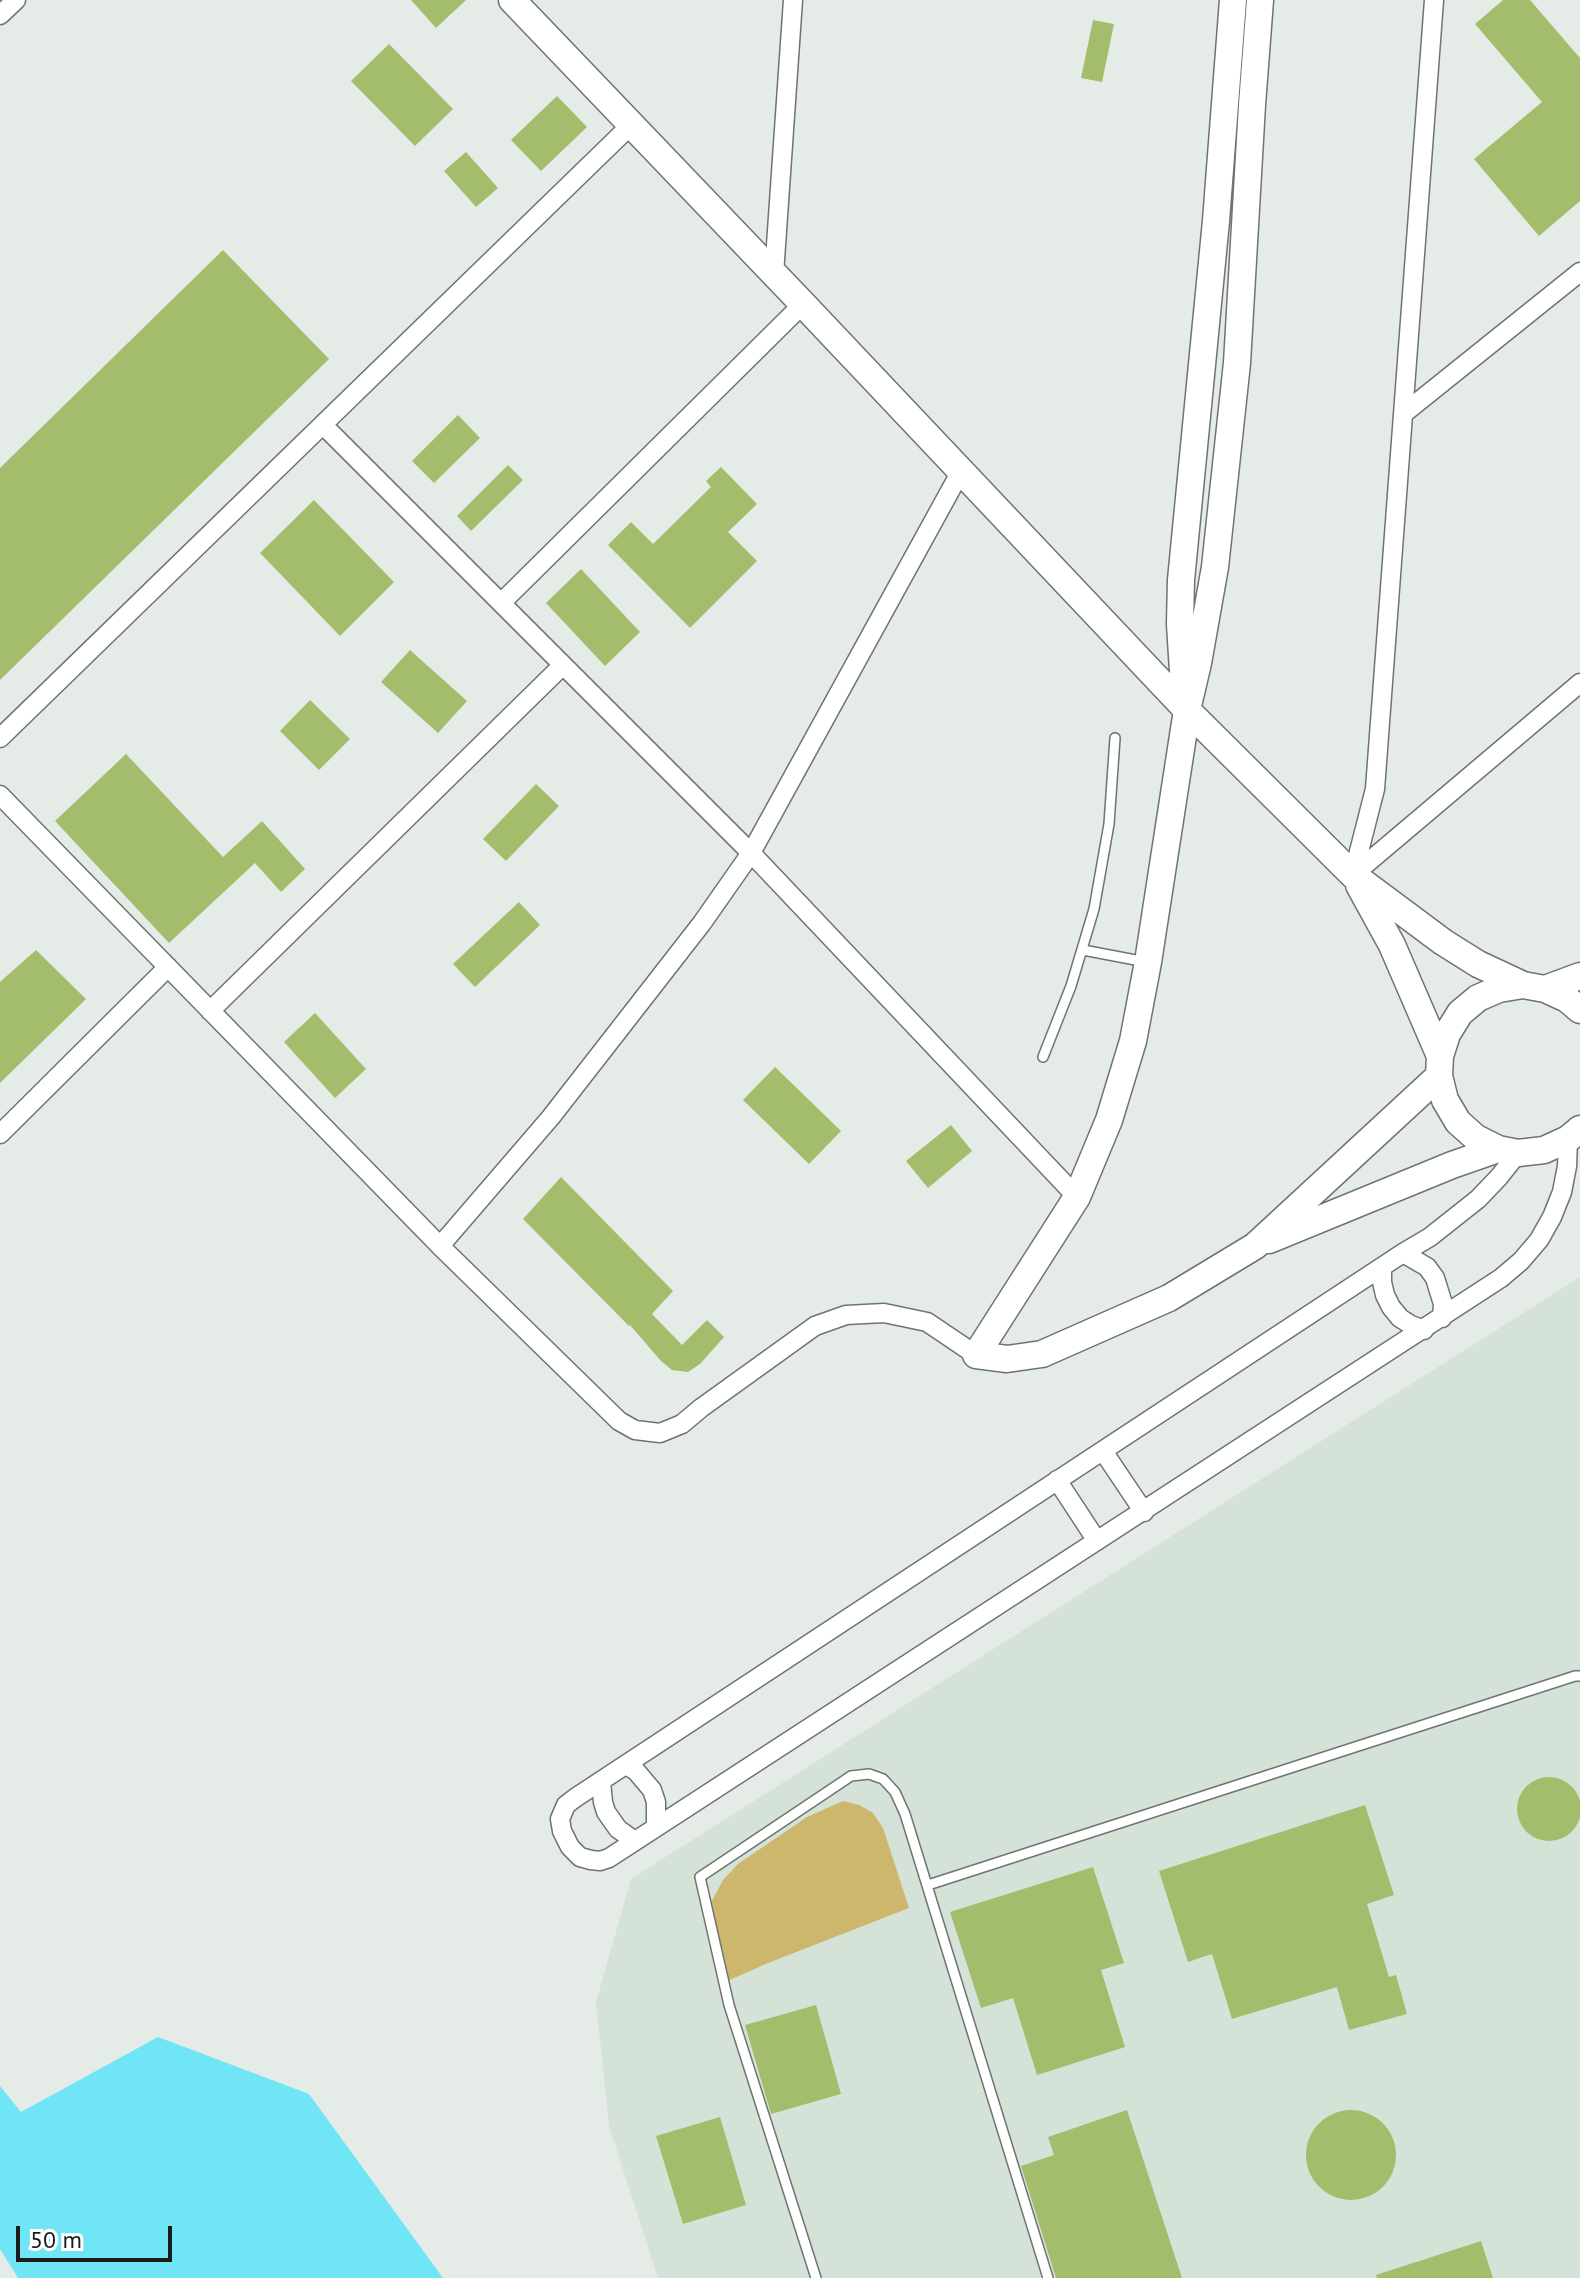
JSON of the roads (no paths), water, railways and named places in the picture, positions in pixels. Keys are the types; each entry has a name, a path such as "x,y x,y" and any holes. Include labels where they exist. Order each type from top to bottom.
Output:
{"street":[{"path":"0,15 16,0"},
{"path":"512,0 1187,710 1353,875 1478,964 1567,999 1580,1010"},
{"path":"774,274 793,0"},
{"path":"1187,710 1181,652 1181,580 1233,0"},
{"path":"976,1355 1077,1197 1122,1081 1133,1041 1221,518 1237,363 1260,0"},
{"path":"1434,0 1375,789 1353,875 1392,945 1439,1066 1445,1100 1458,1122 1476,1138 1508,1151"},
{"path":"0,738 632,124"},
{"path":"1403,414 1580,272"},
{"path":"501,603 803,304"},
{"path":"323,425 751,853 1077,1197"},
{"path":"440,1246 561,1105 702,923 751,853 961,471"},
{"path":"210,1011 563,665"},
{"path":"1353,875 1580,683"},
{"path":"0,795 440,1246 619,1421 635,1430 660,1433 682,1424 815,1326 846,1315 884,1313 927,1322 976,1355 1007,1359 1042,1354 1169,1298 1255,1246 1452,1165 1508,1151 1544,1150 1574,1134"},
{"path":"0,1134 168,967"},
{"path":"1255,1246 1439,1066 1447,1034 1460,1013 1478,998 1499,989 1534,987 1580,976"},
{"path":"1508,1151 1499,1177 1455,1219 566,1805 560,1819 570,1847 580,1857 600,1861 609,1858 1501,1278 1539,1240 1552,1217 1562,1192 1574,1134"},
{"path":"1403,1253 1427,1267 1435,1278 1443,1304 1442,1318"},
{"path":"1382,1268 1385,1295 1391,1307 1400,1318 1424,1330"},
{"path":"1103,1451 1144,1512"},
{"path":"1057,1480 1097,1541"},
{"path":"626,1765 636,1771 652,1790 656,1802 656,1826"},
{"path":"601,1782 606,1812 618,1829 635,1841"}],"lane":[{"path":"1043,1057 1083,950 1094,909 1109,824 1115,738"},
{"path":"1083,950 1148,962"},
{"path":"928,1885 1580,1676"},
{"path":"816,2278 729,2005 700,1877 851,1776 869,1774 883,1779 895,1792 905,1814 1048,2278"}],"water":[{"path":"158,2037 309,2094 443,2278 18,2278 0,2249 0,2086 21,2112"}]}
